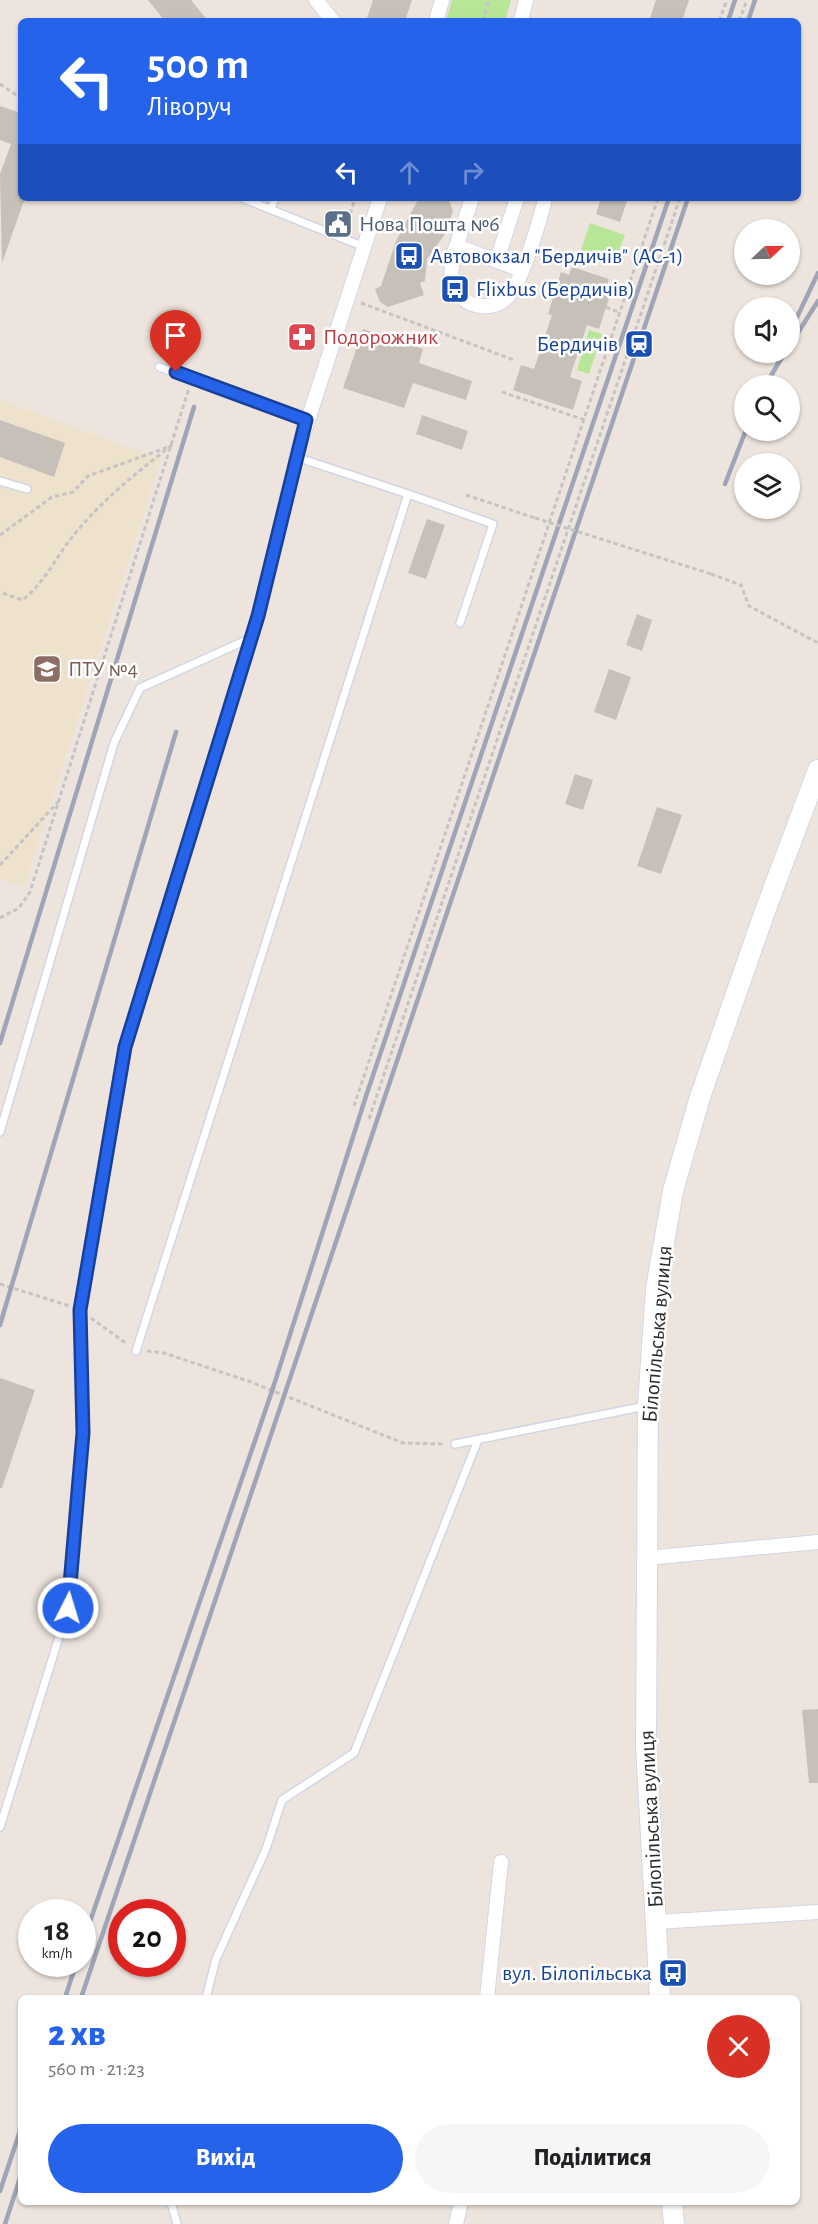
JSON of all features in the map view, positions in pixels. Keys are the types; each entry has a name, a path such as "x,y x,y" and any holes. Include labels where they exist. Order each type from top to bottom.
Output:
{"main road":[{"name":"Білопільська вулиця","path":"660,1995 646,1746 648,1406 656,1289 673,1191 704,1086 765,911 818,770"},
{"path":"672,2205 674,2224"}],"street":[{"path":"316,0 331,18"},
{"path":"437,18 442,0"},
{"path":"522,18 526,0"},
{"path":"296,456 362,246 379,201"},
{"path":"471,201 450,271 451,283 466,302 477,306 500,303 510,295 521,270 544,201"},
{"path":"496,260 516,201"},
{"path":"457,246 521,270"},
{"path":"646,1558 818,1542"},
{"path":"487,1995 501,1862"},
{"name":"Білопільська вулиця","path":"656,1922 818,1912"},
{"path":"456,2224 460,2205"}],"lane":[{"path":"250,201 362,246"},
{"path":"271,209 274,201"},
{"path":"159,366 306,420"},
{"path":"0,1827 68,1608 83,1433 80,1310 125,1047 251,638 296,456 493,524 460,623"},
{"path":"0,481 27,489"},
{"path":"136,1351 408,494"},
{"path":"0,1132 114,743 140,688 251,638"},
{"path":"455,1444 648,1406"},
{"path":"207,1995 216,1959 266,1849 282,1800 354,1753 478,1440"},
{"path":"172,2205 177,2224"}],"path":[{"path":"484,18 489,0"},
{"path":"720,18 726,0"},
{"path":"741,18 747,0"},
{"path":"0,84 18,96"},
{"path":"354,1106 657,201"},
{"path":"369,1119 679,201"},
{"path":"346,298 514,360"},
{"path":"606,308 620,313"},
{"path":"0,918 19,908 30,892 192,378"},
{"path":"502,392 585,420"},
{"path":"0,535 52,497 73,492 88,476 171,446"},
{"path":"0,592 22,600 32,593 74,535 131,476 171,446"},
{"path":"466,495 741,585 749,606 818,643"},
{"path":"0,865 60,800"},
{"path":"0,1284 80,1310 136,1351 164,1353 251,1382 403,1443 455,1444"}],"shaded area":[{"name":"ПТУ №4","path":"0,400 161,459 24,887 0,879"}],"green space":[{"path":"452,0 511,0 506,18 447,18"},
{"path":"590,223 625,235 613,265 580,253"},
{"path":"589,330 602,334 589,374 577,370"}],"building":[{"path":"148,0 191,0 206,18 163,18"},
{"path":"373,0 412,0 406,18 367,18"},
{"path":"656,0 689,0 683,18 650,18"},
{"path":"0,106 18,112 18,201 24,201 2,263 0,174 11,144 0,140"},
{"name":"Автовокзал \"Бердичів\" (АС-1)","path":"417,201 449,201 453,211 445,234 427,259 425,281 420,283 424,295 388,307 380,302 375,289 381,286 396,241"},
{"path":"600,201 627,201 620,222 596,214"},
{"path":"572,267 609,279 606,287 612,289 599,329 587,325 570,377 582,381 573,410 513,390 521,365 534,369 552,315 548,314 561,272 569,275"},
{"path":"363,329 423,349 419,363 472,381 466,400 413,383 404,408 343,388"},
{"path":"422,415 468,431 462,450 416,434"},
{"path":"0,420 65,443 54,477 0,457"},
{"path":"427,519 445,525 426,579 408,573"},
{"path":"637,614 652,620 642,651 626,645"},
{"path":"609,669 631,677 616,720 594,712"},
{"path":"575,774 593,780 583,810 565,804"},
{"path":"657,807 682,815 661,874 637,866"},
{"path":"0,1378 35,1390 2,1488 0,1488"},
{"path":"818,1709 818,1783 809,1783 802,1710"}],"railway":[{"path":"729,18 735,0"},
{"path":"749,18 755,0"},
{"path":"96,1904 272,1391 367,1093 668,201"},
{"path":"82,1995 687,201"},
{"path":"800,311 818,273"},
{"path":"800,330 818,301"},
{"path":"771,375 779,363"},
{"path":"0,1043 194,407"},
{"path":"725,484 742,441"},
{"path":"0,1325 176,732"},
{"path":"66,1995 72,1977"},
{"path":"0,2191 18,2137"},
{"path":"5,2224 18,2184"}],"place":[{"name":"Нова Пошта №6","path":"338,224"},
{"name":"Автовокзал \"Бердичів\" (АС-1)","path":"409,256"},
{"name":"Flixbus (Бердичів)","path":"455,289"},
{"name":"Подорожник","path":"302,337"},
{"name":"Бердичів","path":"639,344"},
{"name":"ПТУ №4","path":"47,669"},
{"name":"вул. Білопільська","path":"673,1973"}],"route":[{"path":"68,1608 83,1433 80,1310 125,1047 258,616 306,420 176,372"}]}
